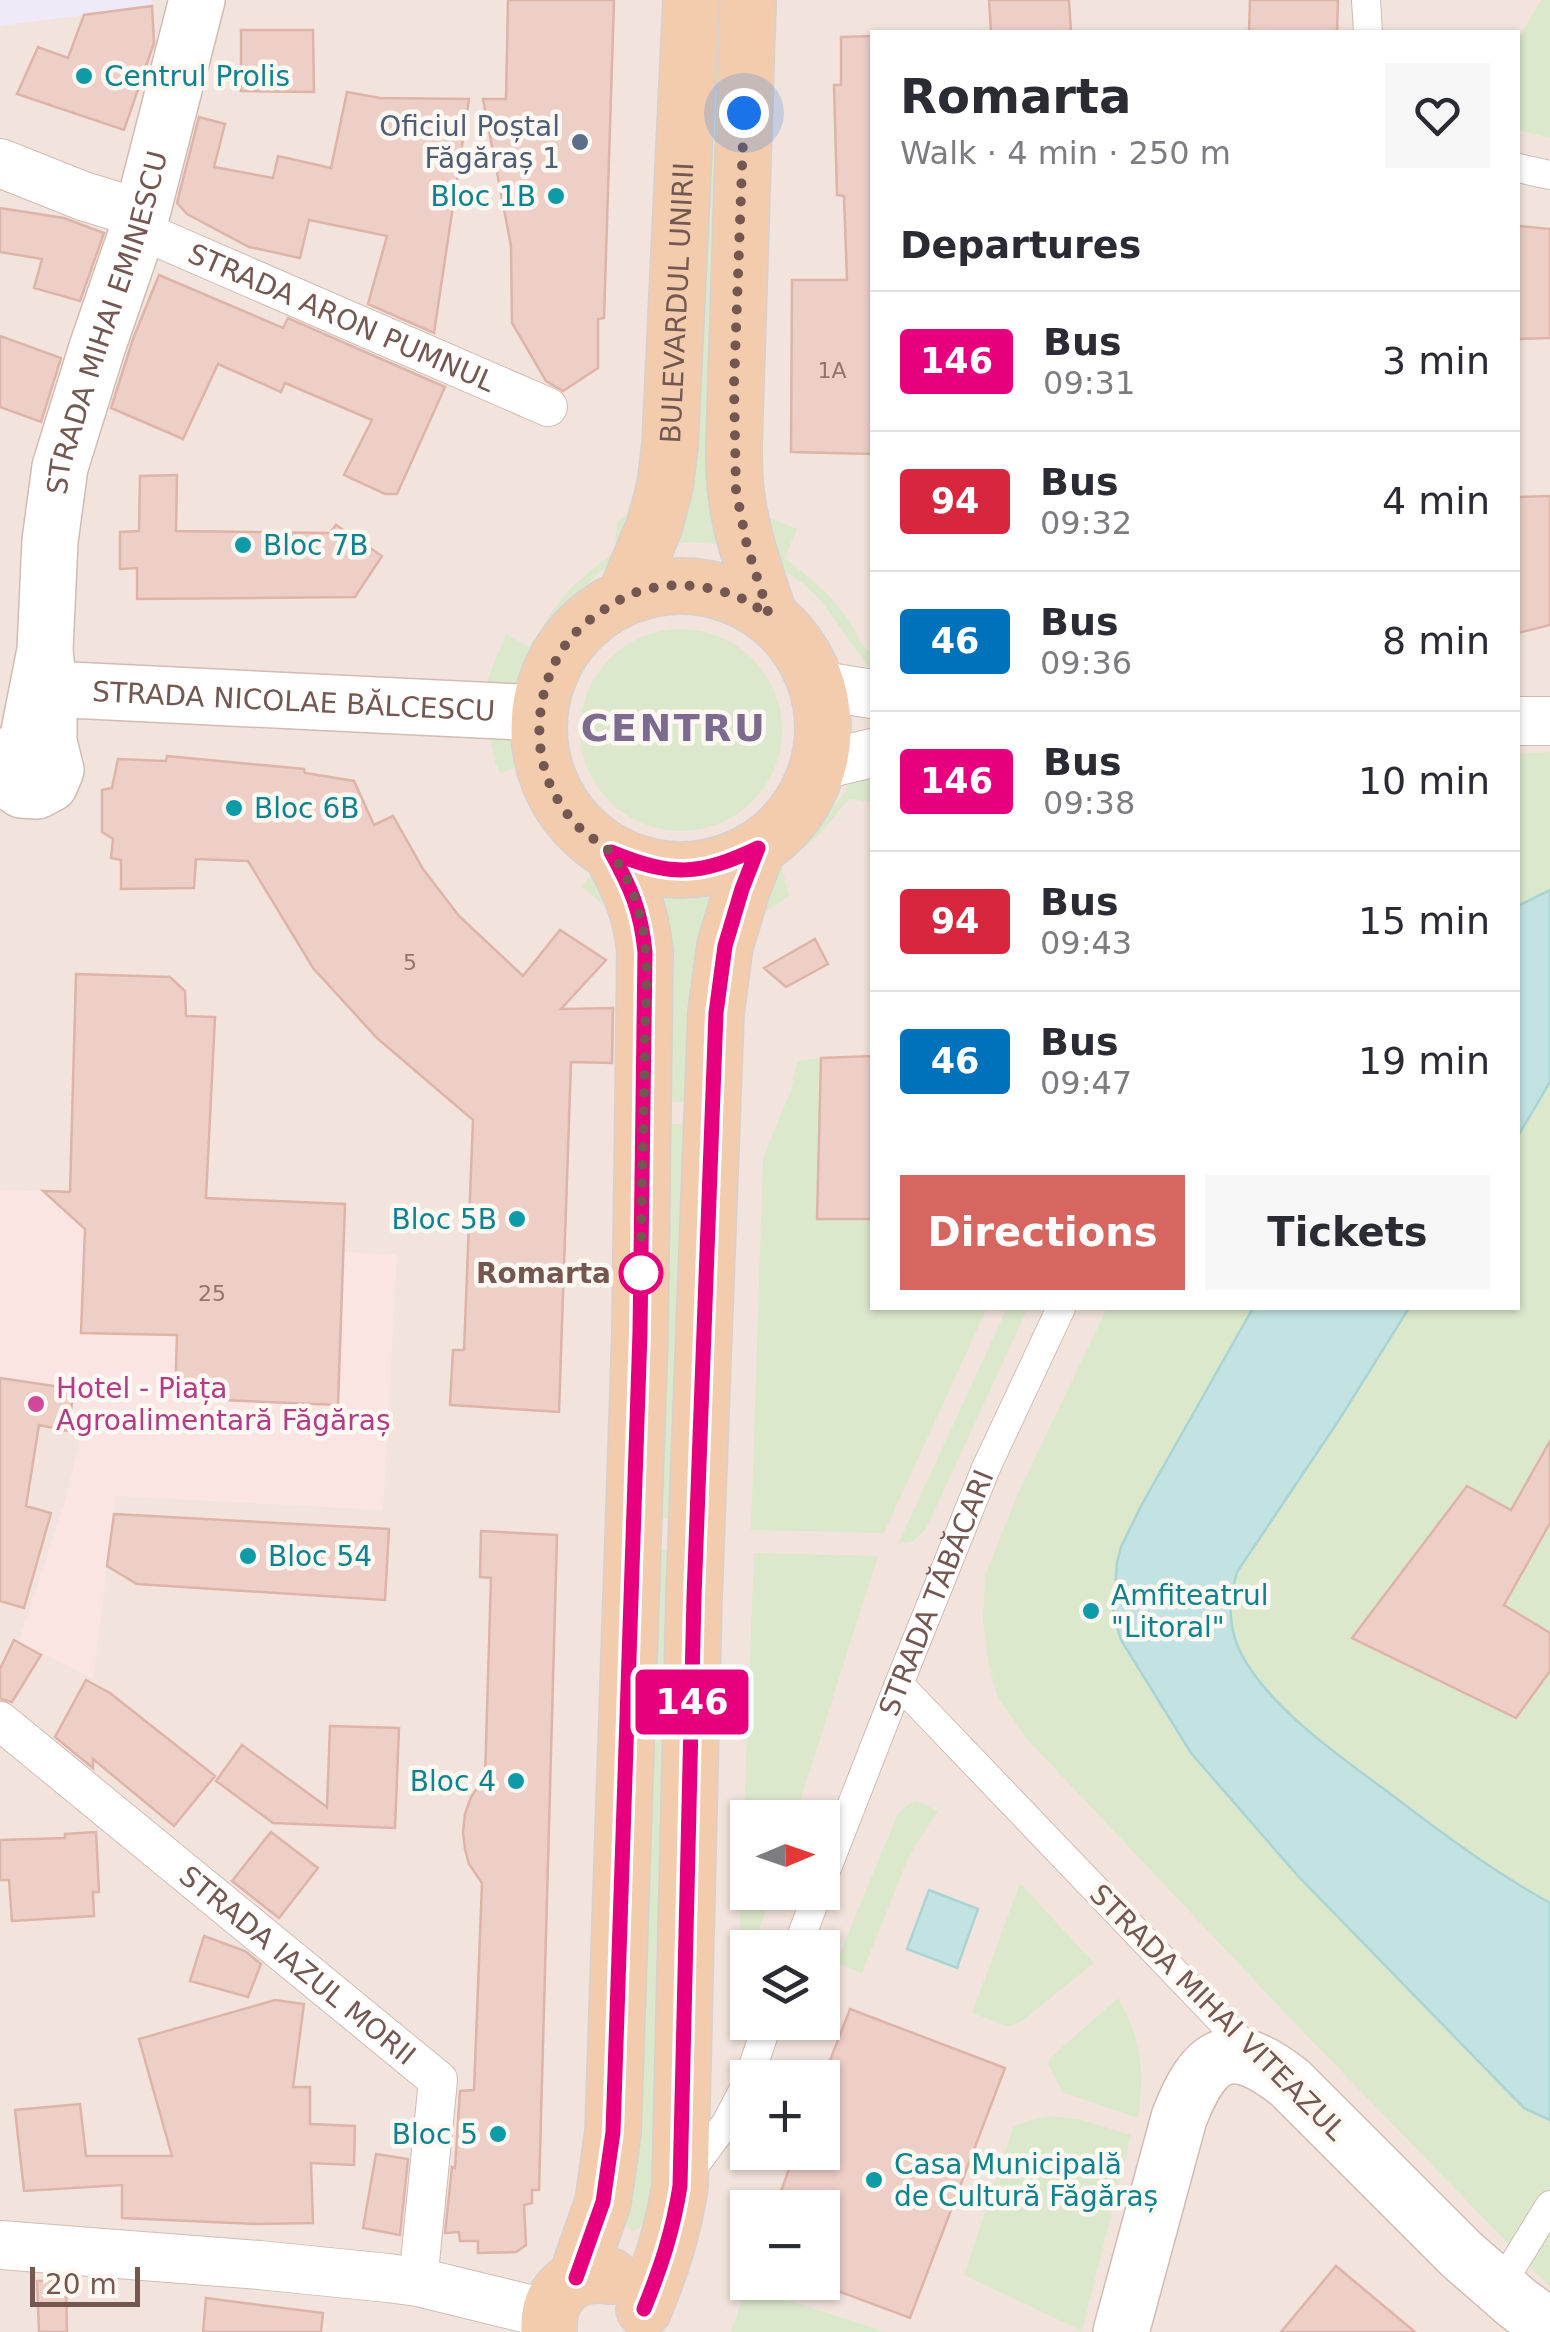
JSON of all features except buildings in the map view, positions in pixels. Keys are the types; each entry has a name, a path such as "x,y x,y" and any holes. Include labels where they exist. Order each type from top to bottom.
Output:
{"main road":[{"name":"STRADA MIHAI EMINESCU","path":"47,670 50,541 60,467 140,221 196,0"},
{"name":"BULEVARDUL UNIRII","path":"625,596 654,527 666,486 690,0"},
{"path":"748,0 734,445 740,514 769,615"},
{"path":"654,588 716,590 743,599 769,615 806,659 822,712 818,766 788,823 758,848 724,864 685,871 647,867 611,852 578,828 554,794 541,755 539,713 548,677 566,643 592,616 625,596 654,588"},
{"path":"10,799 8,764 28,738 47,670"},
{"name":"STRADA NICOLAE BĂLCESCU","path":"47,670 539,713"},
{"path":"645,2321 671,2236 680,2186 693,1636 716,1013 730,928 758,848"},
{"path":"558,2308 603,2202 613,2132 640,1332 645,952 631,889 611,852"},
{"path":"1121,2332 1188,2093 1205,2070 1222,2058 1242,2056 1262,2062"},
{"name":"STRADA MIHAI VITEAZUL","path":"1262,2062 1290,2084 1462,2254 1550,2327"},
{"path":"558,2308 591,2274 608,2275 620,2279 639,2297 645,2321"}],"street":[{"path":"1366,0 1368,30"},
{"path":"0,163 140,221"},
{"path":"1520,168 1550,175"},
{"name":"STRADA ARON PUMNUL","path":"140,221 548,408"},
{"path":"816,685 870,694"},
{"path":"1520,721 1550,721"},
{"path":"818,766 870,754"},
{"name":"STRADA TĂBĂCARI","path":"840,1835 986,1468 1060,1310"},
{"name":"STRADA MIHAI VITEAZUL","path":"899,1684 1262,2062"},
{"name":"STRADA IAZUL MORII","path":"0,1721 438,2080 418,2282"},
{"path":"680,2186 730,2115"},
{"path":"1499,2288 1550,2205"},
{"path":"0,2244 418,2282 558,2308"}],"shaded area":[{"path":"0,0 1550,0 1550,2332 0,2332"},
{"path":"0,0 153,0 152,6 0,26"},
{"path":"0,1190 345,1204 344,1252 397,1255 383,1510 116,1496 93,1679 19,1641 64,1505 82,1434 0,1418"}],"green space":[{"path":"716,0 720,41 724,545 676,544"},
{"path":"1541,0 1550,0 1550,138 1520,130 1520,36"},
{"path":"640,506 609,564 559,610 542,639 524,685 483,691 506,634 529,647 561,599 615,551 617,522"},
{"path":"760,514 797,529 785,558 839,607 870,650 870,669 821,601 776,565"},
{"path":"681,629 720,636 753,658 775,691 782,730 775,769 753,802 720,824 681,831 642,824 609,802 587,769 580,730 587,691 609,658 642,636"},
{"path":"488,726 519,736 565,821 603,856 608,908 581,887 600,865 556,820 526,764 501,773 495,763"},
{"path":"1550,752 1550,2287 1027,1739 998,1698 983,1622 985,1575 1019,1491 1106,1310 1520,1310 1520,754"},
{"path":"870,771 870,802 849,799 820,834 782,867 789,897 758,916 770,877 790,851 827,817 855,777"},
{"path":"717,882 695,959 692,1102 670,1102 669,931 659,883"},
{"path":"821,1058 817,1219 870,1219 870,1310 986,1310 884,1533 751,1530 763,1158 791,1090 797,1061"},
{"path":"671,1124 693,1124 681,1519 658,1519"},
{"path":"1006,1310 1027,1310 926,1529 913,1541 898,1544"},
{"path":"656,1550 681,1550 658,2149 644,2219 640,2228 633,2231 622,2224"},
{"path":"754,1553 878,1556 800,1800 745,1800"},
{"path":"917,1801 938,1811 910,1854 862,1973 840,1965 840,1953 895,1820"},
{"path":"1020,1883 1094,1963 1022,2021 1006,2026 972,2013"},
{"path":"740,1910 766,1910 759,1930 740,1930"},
{"path":"1118,1998 1140,2056 1138,2118 1062,2092 1048,2064"},
{"path":"1050,2116 1079,2119 1131,2135 1082,2331 964,2275 1013,2127"},
{"path":"742,2300 787,2300 887,2332 731,2332"}],"water":[{"path":"1550,890 1550,1082 1520,1133 1520,905"},
{"path":"1252,1310 1408,1310 1237,1572 1231,1600 1232,1628 1250,1668 1306,1729 1450,1838 1550,1903 1550,2120 1524,2108 1298,1876 1191,1753 1121,1640 1113,1614 1121,1547"},
{"path":"929,1890 978,1909 957,1968 907,1949"}],"bus line":[{"name":"146","path":"576,2278 603,2202 613,2132 640,1332 645,952 631,889 611,852 647,867 685,871 724,864 758,848 734,910 716,1013 694,1597 680,2186 663,2262 644,2309"}],"place":[{"name":"Centrul Prolis","path":"84,76"},
{"name":"Oficiul Poștal Făgăraș 1","path":"580,142"},
{"name":"Bloc 1B","path":"556,196"},
{"name":"Bloc 7B","path":"243,545"},
{"name":"Bloc 6B","path":"234,808"},
{"name":"Bloc 5B","path":"517,1219"},
{"name":"Romarta","path":"641,1273"},
{"name":"Hotel - Piața Agroalimentară Făgăraș","path":"36,1404"},
{"name":"Bloc 54","path":"248,1556"},
{"name":"Amfiteatrul \"Litoral\"","path":"1091,1611"},
{"name":"Bloc 4","path":"516,1781"},
{"name":"Bloc 5","path":"498,2134"},
{"name":"Casa Municipală de Cultură Făgăraș","path":"874,2180"}],"district":[{"name":"CENTRU","path":"674,728"}],"route":[{"path":"641,1273 645,1018 642,925 631,889 611,852 578,828 554,794 541,755 539,713 548,677 566,643 592,616 625,596 654,588 716,590 743,599 769,615 747,546 736,490 734,385 744,113"}]}
